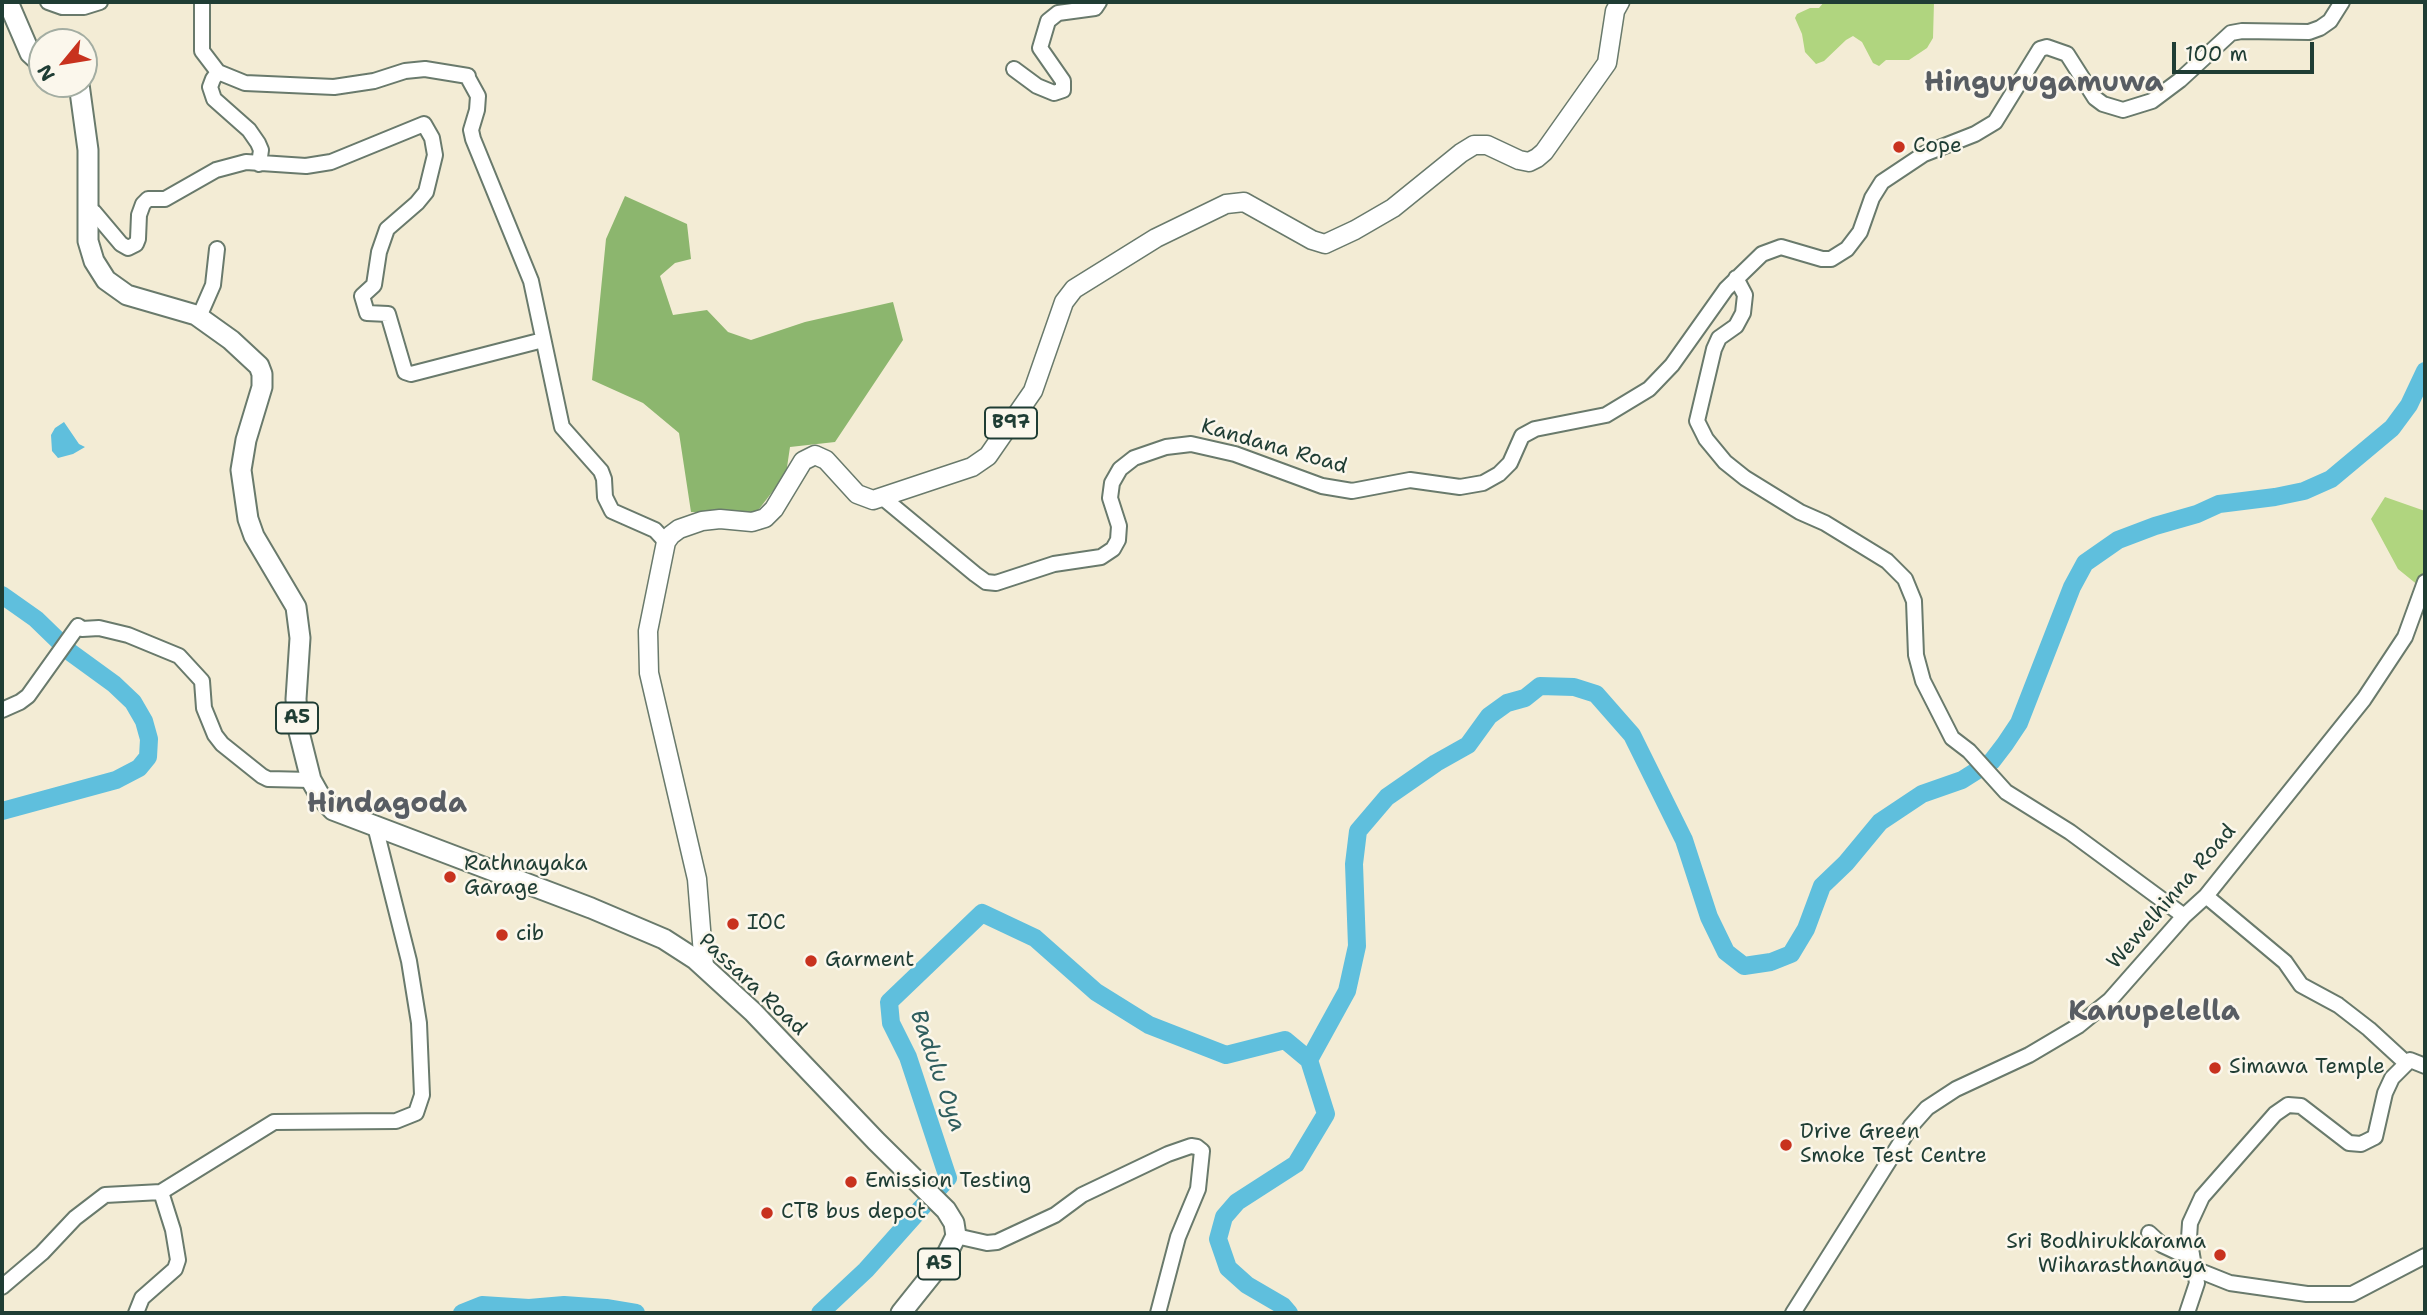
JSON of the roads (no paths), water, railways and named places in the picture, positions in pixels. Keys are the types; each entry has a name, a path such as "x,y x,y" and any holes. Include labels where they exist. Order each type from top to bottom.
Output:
{"highway":[{"path":"8,2 28,48"},
{"name":"Passara Road","path":"81,98 88,150 88,241 93,261 106,279 127,295 190,312 199,317 231,340 259,366 262,374 262,387 242,455 241,470 248,519 254,536 296,607 300,638 296,699 298,729 311,780 320,796 333,810 555,893 645,929 677,946 753,1012 946,1210 954,1223 956,1236"},
{"name":"A5","path":"901,1313 944,1258 956,1236"}],"main road":[{"name":"B97","path":"882,497 972,467 988,456 1032,391 1067,297 1081,284 1156,238 1226,204 1238,202 1249,204 1312,240 1325,244 1393,208 1474,145 1488,145 1519,160 1529,162 1537,158 1607,63 1615,11 1620,2"},
{"path":"704,967 697,879 649,673 648,631 666,542 679,529 702,520 752,522 765,519 803,461 815,455 826,460 857,494 873,500 882,497"}],"street":[{"path":"48,2 62,8 84,7 100,2"},
{"path":"202,2 202,51 218,72 245,83 323,87 374,81 405,71 425,69 468,76 478,96 471,130 472,138 531,281 562,427 601,471 612,511 655,530 666,542"},
{"path":"1014,69 1037,86 1054,93 1063,90 1063,81 1040,48 1048,21 1058,13 1095,8 1099,2"},
{"name":"Kandana Road","path":"882,497 975,574 986,582 996,583 1054,564 1101,557 1114,549 1119,526 1110,498 1112,483 1120,468 1134,458 1166,447 1191,444 1235,454 1322,486 1352,491 1410,480 1460,487 1483,484 1510,463 1522,436 1535,429 1606,415 1649,389 1672,365 1726,289 1762,254 1781,247 1822,259 1831,259 1847,249 1860,232 1872,198 1882,182 1924,155 1975,134 1995,122 2040,49 2047,47 2067,54 2095,98 2103,104 2123,110 2152,101 2180,80 2231,33 2309,32 2330,21 2342,2"},
{"path":"218,72 210,88 214,99 253,136 261,150 259,164"},
{"path":"87,213 94,212 121,244 128,248 136,244 139,215 148,199 165,199 216,170 246,162 306,166 331,162 424,124 432,138 435,155 426,192 387,229 379,252 374,285 362,296 367,313 390,316 405,372 411,374 543,340"},
{"path":"199,317 213,285 217,249"},
{"path":"1737,278 1745,295 1743,313 1736,326 1719,338 1714,349 1698,421 1706,439 1725,462 1745,478 1877,554 1905,579 1914,601 1916,655 1923,681 1952,738 1969,751 1997,783 2070,832 2184,916"},
{"name":"Wewelhinna Road","path":"1793,1313 1911,1126 1927,1108 1956,1089 2029,1055 2078,1026 2110,1000 2184,916 2206,896 2364,699 2405,636 2425,582"},
{"path":"2,710 28,696 78,626 82,629 99,628 128,635 178,656 202,681 204,708 215,735 222,744 268,779 311,780"},
{"path":"2,1287 42,1253 75,1218 105,1195 161,1192 274,1122 396,1121 416,1113 422,1095 419,1023 410,961 375,826"},
{"path":"2206,896 2285,962 2301,985 2338,1005 2370,1029 2406,1063"},
{"path":"2187,1313 2197,1283 2189,1238 2190,1223 2202,1197 2275,1114 2288,1105 2301,1106 2349,1143 2361,1144 2375,1137 2385,1093 2392,1078 2410,1060 2425,1066"},
{"path":"956,1236 987,1243 997,1242 1055,1215 1082,1195 1168,1154 1191,1146 1198,1147 1202,1151 1198,1189 1178,1237 1158,1313"},
{"path":"136,1313 142,1298 175,1269 178,1260 173,1230 161,1192"},
{"path":"2149,1233 2162,1245 2230,1283 2299,1293 2352,1294 2425,1256"}],"water":[{"path":"64,422 79,444 85,447 58,458 52,451 51,435 55,428"}],"waterway":[{"path":"1309,1060 1347,991 1357,946 1354,864 1358,831 1387,797 1436,763 1468,745 1489,716 1507,703 1525,698 1540,686 1574,687 1596,694 1632,735 1684,840 1709,917 1726,952 1744,966 1771,962 1791,954 1806,929 1822,886 1846,863 1880,822 1922,794 1962,780 1992,761 2019,723 2072,587 2085,563 2118,540 2219,504 2304,491 2331,479 2392,428 2409,405 2425,371"},
{"path":"2,595 36,619 70,652 114,684 133,702 144,721 149,739 148,757 139,768 116,780 2,811"},
{"name":"Badulu Oya","path":"820,1313 866,1270 948,1178 908,1057 891,1023 889,1002 982,913 1035,938 1096,992 1149,1025 1226,1055 1285,1040 1309,1060 1326,1114 1296,1164 1237,1202 1224,1217 1218,1239 1228,1268 1247,1285 1283,1306 1289,1313"},
{"name":"Badulu Oya","path":"462,1313 482,1305 529,1308 564,1305 636,1313"}],"place":[{"name":"Cope","path":"1899,147"},
{"name":"Rathnayaka Garage","path":"450,877"},
{"name":"IOC","path":"733,924"},
{"name":"cib","path":"502,935"},
{"name":"Garment","path":"811,961"},
{"name":"Simawa Temple","path":"2215,1068"},
{"name":"Drive Green Smoke Test Centre","path":"1786,1145"},
{"name":"Emission Testing","path":"851,1182"},
{"name":"CTB bus depot","path":"767,1213"},
{"name":"Sri Bodhirukkarama Wiharasthanaya","path":"2220,1255"}],"district":[{"name":"Hingurugamuwa","path":"2044,84"},
{"name":"Hindagoda","path":"387,805"},
{"name":"Kanupelella","path":"2154,1013"}]}
